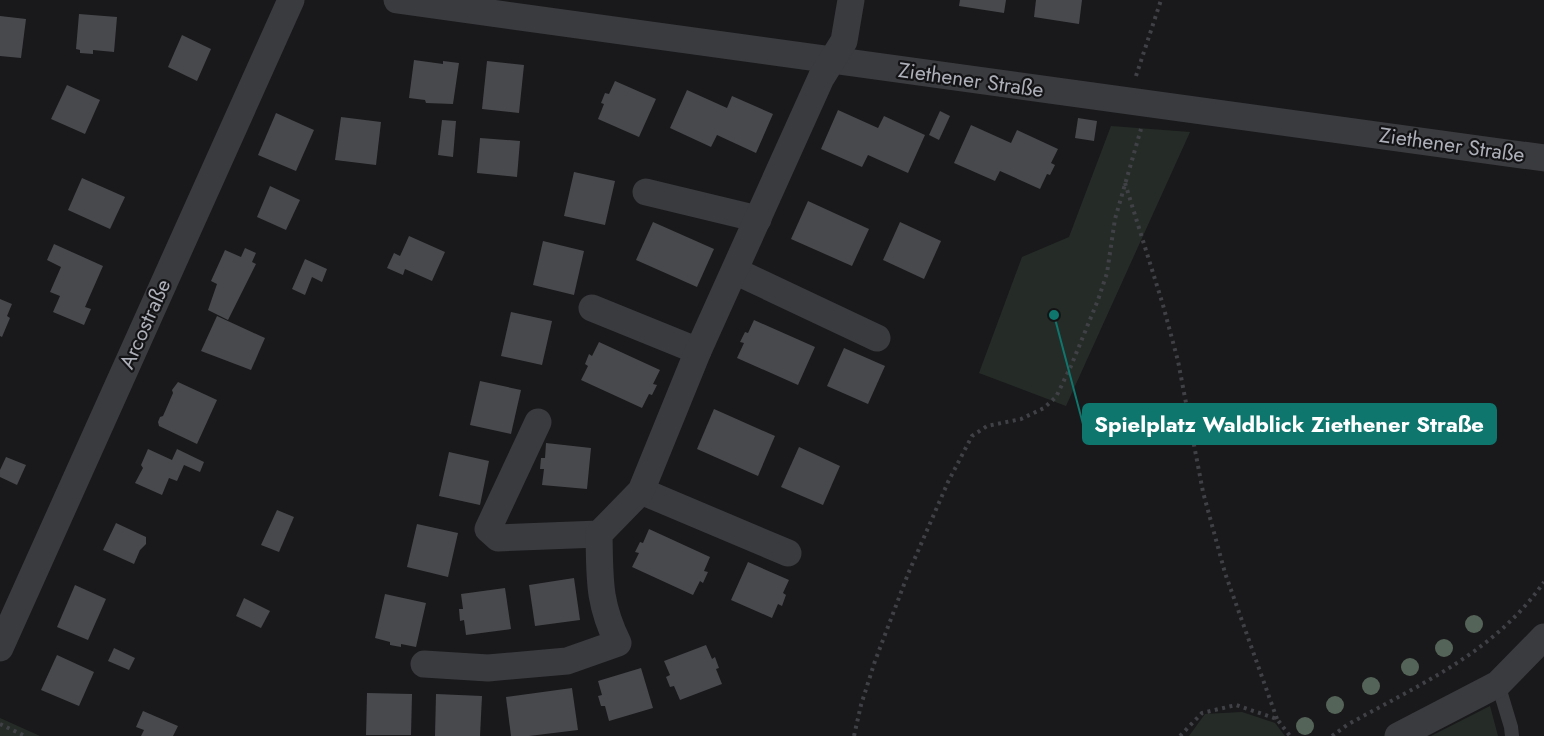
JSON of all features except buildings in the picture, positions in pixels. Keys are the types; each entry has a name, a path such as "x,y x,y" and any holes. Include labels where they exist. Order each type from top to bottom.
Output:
{"street":[{"name":"Arcostraße","path":"0,648 291,0"},
{"name":"Ziethener Straße","path":"397,0 1544,158"},
{"path":"538,422 488,529 498,538 599,534 641,491 698,351 821,78 844,41 851,0"},
{"path":"645,192 758,219"},
{"path":"735,271 877,338"},
{"path":"592,308 698,351"},
{"path":"641,491 788,553"},
{"path":"424,664 488,668 567,661 618,643 607,620 600,592 599,534"},
{"path":"1398,736 1498,684 1544,637"}],"lane":[{"path":"1498,684 1512,736"}],"path":[{"path":"854,736 875,661 908,574 948,483 972,436 987,426 1021,419 1044,408 1056,397 1098,300 1107,273 1110,239 1153,82 1135,80 1161,0"},
{"path":"1125,182 1178,361 1203,492 1225,573 1277,719 1290,736"},
{"path":"1332,736 1357,719 1452,668 1482,646 1520,612 1544,582"},
{"path":"1180,736 1202,713 1236,705 1277,719"},
{"path":"0,724 25,736"}],"shaded area":[{"path":"1111,126 1190,132 1066,406 979,373 1022,257 1069,237"},
{"path":"1490,706 1498,736 1431,736"},
{"path":"1242,712 1275,723 1285,736 1189,736 1205,714"},
{"path":"0,718 40,736 0,736"}],"place":[{"name":"Spielplatz Waldblick Ziethener Straße","path":"1054,315"}]}
